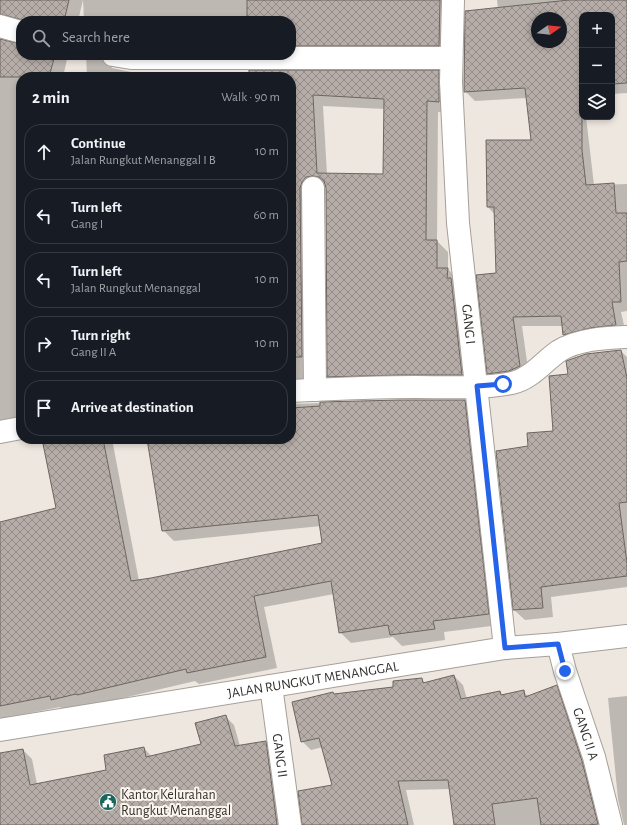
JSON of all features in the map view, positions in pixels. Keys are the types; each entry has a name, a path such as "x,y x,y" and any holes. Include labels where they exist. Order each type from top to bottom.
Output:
{"street":[{"name":"GANG I","path":"453,0 450,82 458,223 505,648"},
{"path":"0,26 16,31"},
{"path":"296,58 451,58"},
{"path":"313,188 316,390"},
{"path":"296,391 477,386 513,383 523,379 560,350 575,344 609,338 627,337"},
{"path":"0,432 16,429"},
{"name":"JALAN RUNGKUT MENANGGAL","path":"0,730 505,648 558,644 627,636"},
{"name":"GANG II A","path":"558,644 565,671 594,757 611,825"},
{"name":"GANG II","path":"271,686 290,825"}],"building":[{"path":"0,0 69,0 65,16 16,16 16,18 0,14"},
{"path":"247,0 440,0 439,46 296,46 296,16 247,16"},
{"path":"569,0 627,0 627,83 615,84 615,12 579,12 579,120 582,120 582,150 586,185 614,183 616,213 627,213 627,261 619,262 621,302 612,302 616,325 590,328 563,335 561,316 513,317 520,366 509,371 487,374 476,275 496,273 494,207 487,207 486,140 531,140 525,88 464,92 465,11"},
{"path":"0,39 16,43 16,60 54,60 50,72 16,72 16,77 0,77"},
{"path":"249,70 439,70 439,102 427,101 426,240 437,240 437,268 448,268 447,278 451,278 462,375 327,377 326,188 324,181 319,177 313,176 306,177 300,188 302,357 296,357 296,72 249,72","holes":["313,95 384,99 383,174 317,173"]},
{"path":"621,350 627,378 627,502 619,503 627,563 627,576 541,587 543,608 513,610 496,451 528,446 527,433 553,431 549,376 568,374 566,361 586,354"},
{"path":"465,400 489,614 433,621 435,629 390,635 388,625 339,633 331,581 254,596 266,657 187,673 186,669 51,700 50,696 0,706 0,522 56,508 43,444 104,444 131,581 151,578 322,543 318,515 162,531 148,444 296,444 296,408 320,406 320,402"},
{"path":"454,675 461,699 500,691 501,695 524,690 525,697 557,685 582,761 598,824 541,825 537,798 492,804 495,825 454,825 448,780 398,781 408,825 302,825 298,791 332,785 319,738 301,742 292,702 333,692 334,694 393,687 393,681 422,678 423,683"},
{"path":"226,715 235,746 266,741 277,825 0,825 0,753 23,749 30,785 106,770 104,755 144,747 146,757 201,744 195,723"}],"place":[{"name":"Kantor Kelurahan Rungkut Menanggal","path":"108,802"}],"route":[{"path":"503,384 477,386 505,648 558,644 565,671"}]}
